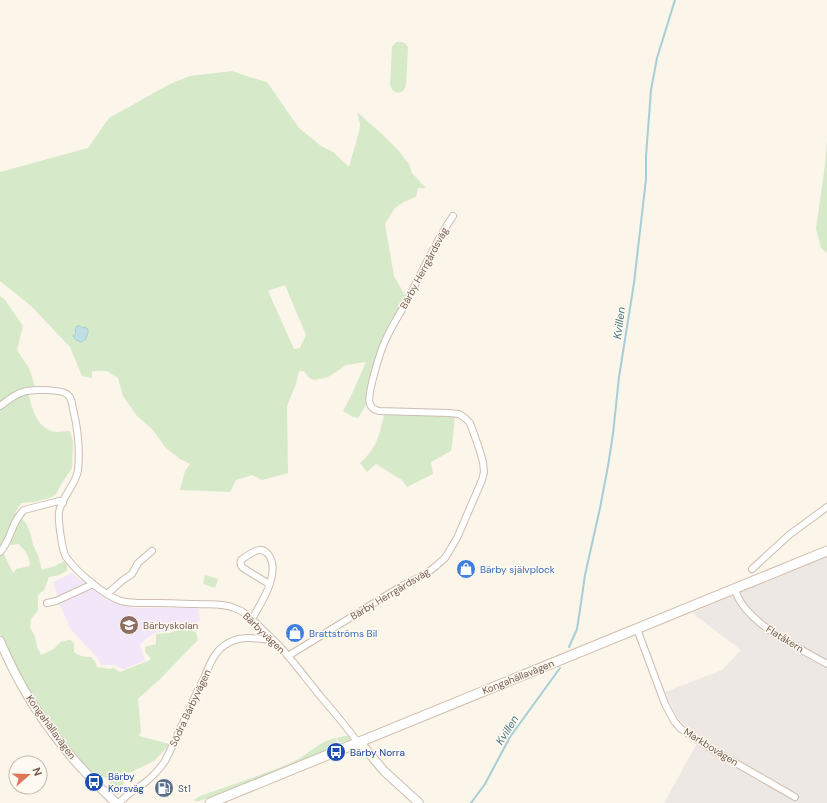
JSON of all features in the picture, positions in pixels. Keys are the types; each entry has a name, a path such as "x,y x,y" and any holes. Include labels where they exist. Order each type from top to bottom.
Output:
{"main road":[{"name":"Kongahällavägen","path":"210,803 827,551"}],"street":[{"name":"Bärby Herrgårdsväg","path":"288,656 400,587 427,573 436,566 444,558 457,538 482,480 484,472 480,453 470,423 465,418 459,414 449,413 379,411 374,410 369,403 370,390 386,340 446,226 453,216"},
{"path":"0,406 16,395 29,390 48,390 67,393 71,398 77,429 79,450 76,479 62,502 59,501 24,510 16,519 4,548 0,552"},
{"name":"Bärbyvägen","path":"62,502 59,512 62,547 65,554 76,568 93,584 112,597 122,601 138,603 226,605 240,610 252,619 288,656 358,743"},
{"path":"752,568 789,535 827,507"},
{"path":"252,619 269,584 272,573 272,563 269,555 262,549 258,549 241,560 241,566 243,568 269,584"},
{"path":"107,594 132,574 138,563 152,551"},
{"path":"47,603 56,601 93,584"},
{"name":"Flatåkern","path":"735,589 736,596 758,622 772,633 827,664"},
{"name":"Markbovägen","path":"637,628 665,704 674,721 681,729 708,747 795,797"},
{"name":"Södra Bärbyvägen","path":"119,803 128,794 147,781 159,770 165,761 201,683 214,657 220,649 226,644 235,640 245,638 253,637 273,640"},
{"name":"Kongahällavägen","path":"0,642 20,682 53,733 82,769 116,803"},
{"path":"358,743 363,746 384,771 418,803"}],"shaded area":[{"path":"827,556 827,803 664,803 700,738 686,727 676,716 665,692 722,670 741,650 692,613"},
{"name":"Bärbyskolan","path":"71,573 107,600 134,608 198,607 200,621 176,630 154,633 140,644 145,661 124,669 113,665 101,665 96,656 71,630 60,605 53,582"}],"green space":[{"path":"396,42 405,43 408,47 406,86 403,91 398,93 393,91 390,85 392,47"},
{"path":"232,71 267,82 299,128 321,146 333,152 349,167 359,132 360,124 357,112 398,150 409,164 412,173 426,188 418,188 416,197 395,208 385,224 394,276 406,297 383,337 375,357 367,392 367,403 358,418 353,417 343,411 366,362 346,365 328,377 314,380 308,377 304,371 299,371 296,384 287,406 288,473 262,480 252,475 236,480 230,492 180,490 185,471 190,464 180,459 165,447 153,430 137,416 123,396 118,378 107,371 92,371 92,378 82,376 70,347 31,306 0,281 0,172 88,148 109,118 170,84 190,76","holes":["285,285 306,335 300,348 294,349 268,291"]},
{"path":"827,140 827,253 821,248 816,229"},
{"path":"0,296 5,300 23,326 17,350 29,368 35,387 26,387 19,390 0,402"},
{"path":"28,392 36,418 40,423 50,430 57,432 70,431 73,442 72,468 56,494 50,498 21,503 15,513 26,523 42,570 55,566 64,561 67,565 67,571 59,575 49,577 44,590 38,595 38,610 31,619 30,628 35,636 37,647 41,655 54,649 60,642 70,640 74,643 74,652 82,656 91,657 95,661 97,667 113,668 120,672 151,659 145,652 145,647 156,644 156,634 170,633 188,626 196,633 198,640 138,699 141,732 139,736 170,744 154,761 127,774 122,791 118,795 111,788 107,778 93,774 81,763 63,742 34,700 6,649 0,634 0,555 4,554 14,573 16,569 30,566 27,554 18,544 8,544 0,548 0,408 19,395"},
{"path":"384,415 455,416 451,451 431,462 433,474 407,487 402,480 376,464 367,472 360,463 374,447 381,429"},
{"path":"205,575 218,579 215,588 203,584"},
{"path":"350,736 350,740 339,743 337,738"},
{"path":"336,738 337,742 333,743 330,748 318,755 229,791 199,801 194,800 200,796 259,776 293,762 324,742"}],"water":[{"path":"77,326 88,329 86,339 82,342 76,340 73,336 76,333 75,330"}],"waterway":[{"name":"Kvillen","path":"569,647 577,629 585,575 608,466 619,377 634,283 646,179 646,156 651,90 657,58 675,0"},
{"name":"Kvillen","path":"471,803 485,784 510,737 560,668"}],"place":[{"name":"Bärby självplock","path":"466,569"},
{"name":"Bärbyskolan","path":"129,625"},
{"name":"Brattströms Bil","path":"295,633"},
{"name":"Bärby Norra","path":"336,752"},
{"name":"Bärby Korsväg","path":"94,782"},
{"name":"St1","path":"164,788"}]}
